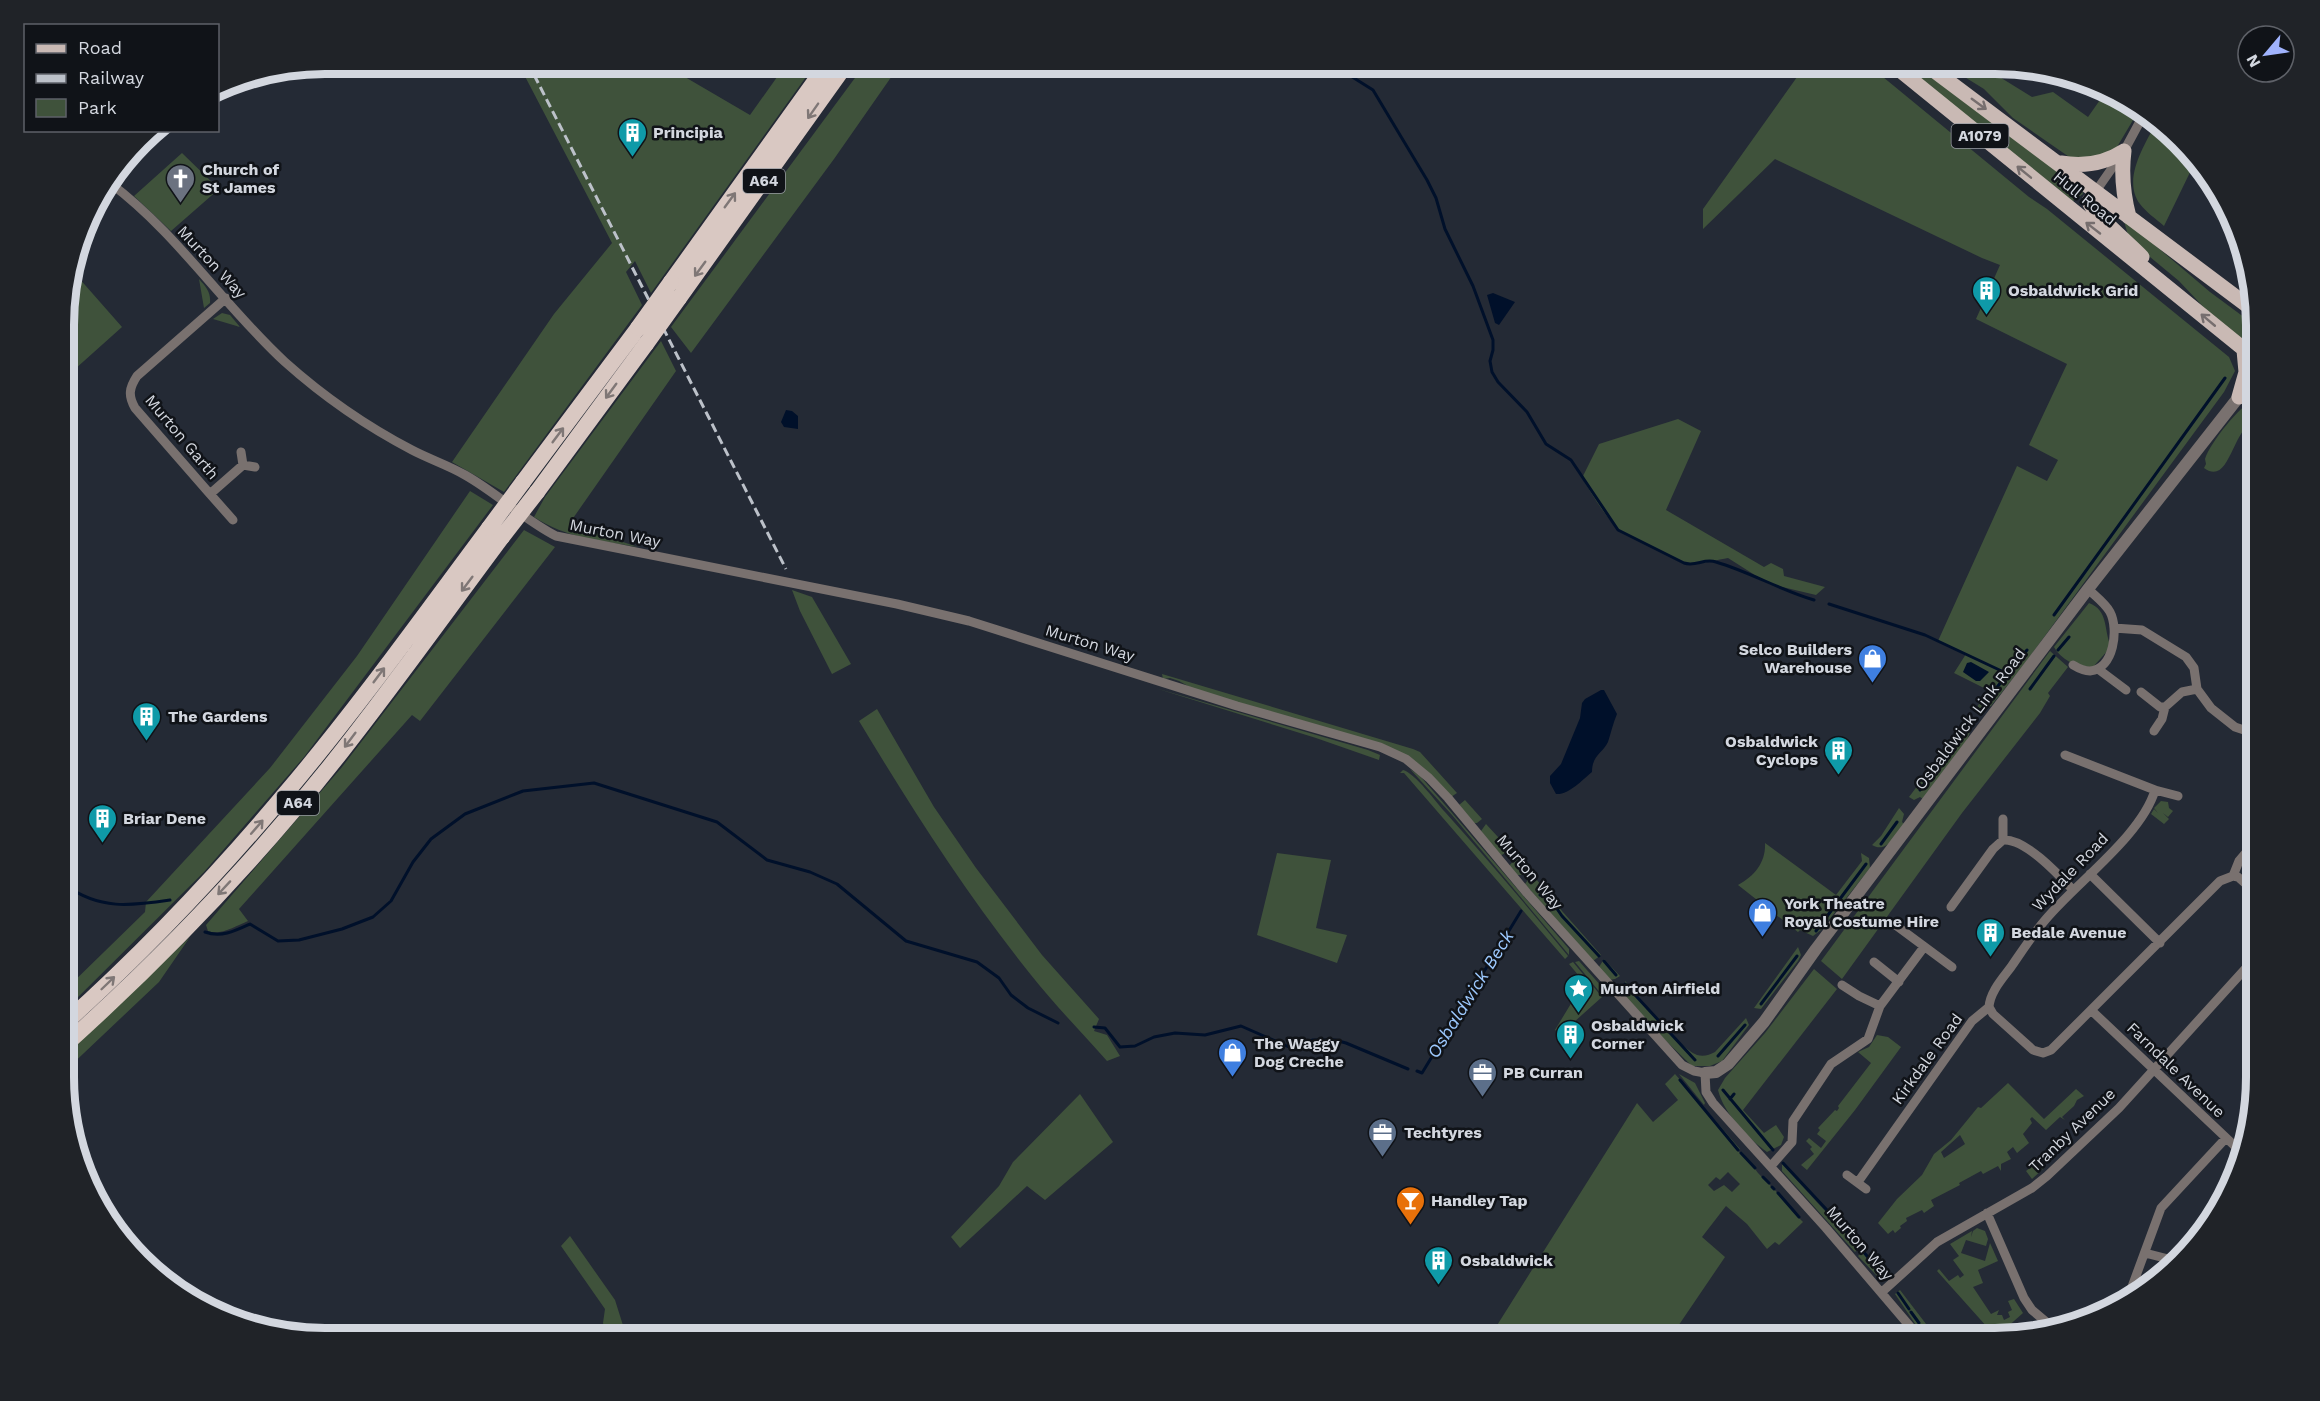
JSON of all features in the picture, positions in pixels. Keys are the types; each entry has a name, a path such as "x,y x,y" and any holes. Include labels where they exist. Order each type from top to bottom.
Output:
{"highway":[{"name":"A64","path":"74,1037 172,944 243,867 341,752 530,487 638,327 820,74"},
{"name":"A64","path":"530,487 646,344 839,74"},
{"name":"A64","path":"74,1014 161,931 226,862 285,794 496,533"}],"main road":[{"name":"Hull Road","path":"1904,74 2069,209 2246,348"},
{"name":"Hull Road","path":"1939,74 2058,163 2092,196 2129,217 2246,304"},
{"path":"2058,163 2094,165 2124,151"},
{"path":"2124,151 2122,187 2129,217"},
{"path":"2069,209 2079,210 2092,196"},
{"path":"2092,196 2094,211 2121,234 2172,290"},
{"path":"2179,255 2191,272 2246,316"},
{"path":"2239,397 2246,372"},
{"path":"2239,397 2246,394"}],"street":[{"path":"2092,196 2124,151 2141,120"},
{"name":"Murton Way","path":"115,187 188,255 286,363 344,408 389,437 486,487 534,524 556,536 897,604 969,621 1237,706 1380,747 1406,759 1448,798 1561,932 1682,1065 1705,1073 1706,1092 1709,1098 1777,1160 1885,1289 1912,1328"},
{"name":"Murton Garth","path":"226,298 137,376 130,391 130,399 135,408 234,520"},
{"name":"Osbaldwick Link Road","path":"1705,1073 1716,1072 1728,1064 1764,1022 1816,949 2088,589 2246,388"},
{"name":"Murton Garth","path":"241,452 243,465"},
{"name":"Murton Garth","path":"210,494 243,465"},
{"name":"Murton Garth","path":"243,465 255,467"},
{"path":"2073,665 2086,671 2098,669 2112,650 2114,628 2110,612 2088,589"},
{"path":"2114,628 2142,630 2178,651 2191,662 2197,689 2211,708 2224,720 2246,731"},
{"path":"2098,669 2126,690"},
{"path":"2154,731 2162,719 2165,707 2182,692 2197,689"},
{"path":"2141,692 2160,706 2165,707"},
{"path":"2065,755 2178,796"},
{"path":"2071,769 2075,759"},
{"name":"Wydale Road","path":"1989,1007 1989,1001 1997,986 2040,926 2139,822 2155,789"},
{"path":"2003,819 2003,840"},
{"path":"1951,907 1993,849 2003,840 2011,840 2046,862 2073,890"},
{"path":"2233,876 2239,861 2246,853"},
{"path":"2090,874 2160,942"},
{"path":"1989,1007 1993,1014 2033,1050 2043,1053 2050,1050 2092,1011 2220,881 2233,876 2246,884"},
{"path":"1950,887 1960,894"},
{"path":"1893,924 1952,968"},
{"path":"1777,1160 1791,1142 1793,1121 1824,1072 1839,1056 1868,1040 1880,1006 1924,947"},
{"path":"1874,962 1899,982"},
{"name":"Tranby Avenue","path":"1885,1289 1937,1242 2032,1188 2048,1176 2089,1138 2246,968"},
{"path":"1842,985 1880,1006"},
{"name":"Kirkdale Road","path":"1858,1182 1972,1021 1989,1007"},
{"name":"Farndale Avenue","path":"2092,1011 2236,1147"},
{"path":"2132,1287 2162,1208 2226,1138"},
{"path":"1846,1174 1866,1189"},
{"path":"1987,1213 2024,1298 2032,1310 2047,1323"},
{"path":"2145,1253 2168,1259"}],"green space":[{"path":"524,74 680,74 750,115 779,74 808,74 651,293 635,261 626,272 642,305 504,492 452,462 554,314 612,243"},
{"path":"858,74 893,74 834,159 691,353 671,327"},
{"path":"1799,74 1879,74 2229,357 2235,371 2224,392 1991,706 1982,709 1977,707 1988,690 1954,673 1966,654 1938,641 2017,466 2047,481 2058,460 2029,445 2067,364 1976,319 2000,265 1775,159 1703,229 1703,209"},
{"path":"1913,74 1929,74 2082,190 2083,194 2073,201"},
{"path":"1960,74 1995,74 2032,97 2053,92 2088,117 2102,97 2135,116 2117,147 2104,157 2075,161 2013,118 1984,89"},
{"path":"2153,129 2192,168 2164,226 2148,213 2135,195 2134,174"},
{"path":"182,153 219,189 171,231 134,196"},
{"path":"2123,218 2210,292 2246,319 2246,342 2213,317 2179,281 2144,252 2128,235"},
{"path":"78,277 122,327 74,370 74,308"},
{"path":"199,279 210,296 210,303 204,308"},
{"path":"222,313 230,315 240,327 213,319"},
{"path":"661,341 676,371 569,524 638,547 571,534 534,517 545,497"},
{"path":"2246,405 2246,428 2225,464 2220,470 2213,472 2204,468 2208,452"},
{"path":"1678,419 1701,431 1666,510 1764,567 1771,563 1783,569 1784,576 1825,587 1816,595 1769,584 1728,558 1684,563 1626,535 1607,516 1582,478 1599,444"},
{"path":"2246,449 2246,460 2244,462 2242,459"},
{"path":"470,491 493,505 304,757 204,872 74,1001 74,981 145,912 146,902 270,768 357,656"},
{"path":"524,530 555,547 420,721 412,715 239,909 248,921 223,931 208,931 206,925 342,767"},
{"path":"792,590 812,597 851,664 832,674 800,611"},
{"path":"2089,603 2095,606 2102,615 2110,644 2109,649 2093,667 2070,662 2054,647"},
{"path":"2050,651 2068,667 2048,693 2050,696 2040,713 1962,813 1842,979 1821,961"},
{"path":"1162,674 1413,749 1420,752 1457,793 1451,797 1411,759 1195,690 1179,681 1170,678 1163,679"},
{"path":"1155,688 1368,750 1380,755 1379,760 1316,738"},
{"path":"877,709 934,807 976,868 1042,955 1099,1019 1094,1031 1107,1035 1120,1056 1107,1061 1031,975 962,883 859,721"},
{"path":"1968,719 1972,727 1967,740 1923,799 1920,797 1914,800 1909,797"},
{"path":"1410,769 1420,776 1569,949 1569,955 1452,815"},
{"path":"1403,770 1425,788 1507,883 1568,956 1565,959 1404,773 1400,773"},
{"path":"1465,800 1482,819 1477,823 1474,823 1459,805"},
{"path":"2161,801 2168,802 2169,808 2173,811 2168,817 2163,813 2169,819 2164,824 2151,814 2154,809 2158,813 2154,808"},
{"path":"1899,808 1904,814 1902,822 1904,824 1886,845 1877,847 1872,845 1881,836"},
{"path":"1486,824 1510,850 1500,856 1481,831"},
{"path":"1765,843 1836,895 1862,861 1861,853 1869,858 1870,868 1821,930 1813,936 1800,930 1798,932 1738,885 1758,868 1764,856"},
{"path":"1277,853 1331,860 1316,928 1347,935 1337,963 1257,935"},
{"path":"1517,857 1529,871 1525,875 1516,875 1509,866"},
{"path":"1532,874 1601,955 1593,961 1525,884"},
{"path":"190,937 159,982 74,1062 74,1046"},
{"path":"1798,947 1801,955 1798,961 1761,1009 1754,1008"},
{"path":"1604,959 1620,976 1609,980 1599,967"},
{"path":"1579,961 1602,987 1602,995 1575,962"},
{"path":"1573,962 1602,997 1564,1031 1558,1032 1555,1030 1584,982 1569,964"},
{"path":"1814,969 1837,989 1743,1110 1764,1133 1776,1125 1784,1137 1781,1145 1767,1152 1738,1125 1726,1108 1718,1090 1725,1078 1765,1033"},
{"path":"1625,981 1670,1033 1689,1051 1697,1055 1702,1056 1715,1052 1746,1018 1749,1025 1722,1061 1710,1066 1692,1066 1625,996"},
{"path":"1877,1035 1888,1037 1901,1047 1807,1170 1801,1165 1814,1154 1810,1149 1812,1147 1806,1141 1809,1138 1821,1148 1826,1141 1817,1134 1820,1130 1818,1128 1835,1110 1837,1111 1838,1106 1871,1063 1858,1052 1869,1047"},
{"path":"1675,1074 1740,1149 1738,1151 1742,1152 1803,1222 1779,1245 1775,1242 1767,1249 1747,1224 1726,1206 1702,1237 1725,1257 1677,1328 1495,1328 1637,1103 1653,1122 1678,1100 1665,1084","holes":["1728,1172 1740,1184 1732,1192 1724,1185 1714,1191 1708,1185 1716,1177 1720,1180"]},
{"path":"1679,1074 1695,1083 1704,1105"},
{"path":"2008,1083 2044,1119 2076,1089 2084,1096 2077,1100 2062,1117 2065,1120 2060,1117 2046,1130 2032,1117 2030,1119 2032,1123 2023,1134 2029,1143 2017,1153 2013,1147 2007,1152 2011,1159 2001,1164 2001,1171 1998,1166 1983,1174 1981,1171 1959,1183 1960,1185 1931,1200 1934,1206 1924,1213 1922,1210 1906,1218 1907,1221 1900,1226 1901,1228 1895,1233 1893,1230 1888,1234 1878,1223 1897,1199 1922,1175 1934,1154 1951,1140 1978,1107 1981,1108","holes":["1960,1135 1965,1144 1944,1158 1941,1152"]},
{"path":"1080,1094 1113,1142 1045,1200 1027,1186 960,1248 951,1237 999,1186 1013,1162"},
{"path":"2039,1161 2044,1168 2032,1179 2026,1171"},
{"path":"1782,1164 1859,1248 1855,1252 1782,1171"},
{"path":"1977,1228 1985,1231 1988,1239 1986,1246 1966,1240 1961,1253 1985,1261 1990,1243 1998,1261 1978,1270 1983,1283 1973,1287 1991,1314 1999,1310 1997,1315 2002,1315 2004,1320 2010,1317 2008,1312 2012,1310 2008,1301 2014,1299 2023,1313 2007,1327 1988,1328 1937,1271 1939,1269 1949,1281 1958,1275 1960,1278 1964,1275 1953,1260 1959,1256 1950,1244 1972,1231 1971,1237"},
{"path":"570,1236 615,1300 624,1328 605,1328 605,1309 561,1246"},
{"path":"1862,1252 1881,1274 1877,1276 1858,1256"},
{"path":"1900,1290 1929,1328 1918,1328 1895,1294"}],"water":[{"path":"1493,293 1515,302 1499,325 1495,323 1487,295"},
{"path":"786,410 798,416 798,429 784,427 781,422"},
{"path":"1971,662 1989,672 1980,681 1976,681 1963,672 1967,663"},
{"path":"1604,690 1617,714 1608,742 1596,758 1592,772 1570,790 1556,794 1550,783 1550,776 1561,764 1580,718 1582,703"}],"waterway":[{"path":"1348,74 1373,90 1436,198 1445,229 1473,286 1493,340 1490,361 1492,372 1498,382 1527,412 1546,444 1571,460 1618,530 1684,563 1716,562 1814,600"},
{"path":"2054,615 2225,378"},
{"path":"1829,604 1925,635 2008,674"},
{"path":"2058,650 2069,637"},
{"path":"1985,702 2027,650"},
{"path":"2030,689 2054,656"},
{"path":"1920,790 1966,727"},
{"name":"Osbaldwick Beck","path":"205,932 222,934 250,924 278,941 299,940 342,929 373,917 391,901 413,862 431,839 465,814 523,791 594,783 717,822 767,860 810,872 837,884 906,941 977,962 999,978 1011,995 1028,1008 1058,1023"},
{"path":"1881,844 1897,822"},
{"path":"1816,931 1866,864"},
{"name":"Osbaldwick Beck","path":"74,891 91,899 116,904 142,904 170,900"},
{"name":"Osbaldwick Beck","path":"1540,895 1546,893 1562,916 1599,956"},
{"name":"Osbaldwick Beck","path":"1417,1071 1422,1073 1521,911"},
{"path":"1761,1004 1797,956"},
{"name":"Osbaldwick Beck","path":"1604,961 1616,975"},
{"name":"Osbaldwick Beck","path":"1625,984 1695,1060"},
{"path":"1718,1056 1745,1025"},
{"name":"Osbaldwick Beck","path":"1094,1027 1105,1028 1120,1047 1135,1046 1154,1037 1175,1033 1205,1035 1241,1026 1289,1047 1313,1040 1335,1040 1408,1069"},
{"path":"1680,1080 1738,1150"},
{"name":"Osbaldwick Beck","path":"1723,1090 1773,1150"},
{"name":"Osbaldwick Beck","path":"1730,1099 1734,1094"},
{"path":"1741,1153 1755,1168"},
{"name":"Osbaldwick Beck","path":"1783,1163 1840,1224 1883,1275"},
{"path":"1763,1177 1769,1183"},
{"path":"1778,1193 1799,1217"},
{"name":"Osbaldwick Beck","path":"1898,1293 1909,1309"},
{"name":"Osbaldwick Beck","path":"1911,1312 1919,1323"}],"railway":[{"path":"534,74 786,569"}],"place":[{"name":"Principia","path":"632,158"},
{"name":"Church of St James","path":"181,204"},
{"name":"Osbaldwick Grid","path":"1987,316"},
{"name":"Selco Builders Warehouse","path":"1873,684"},
{"name":"The Gardens","path":"147,742"},
{"name":"Osbaldwick Cyclops","path":"1839,776"},
{"name":"Briar Dene","path":"102,844"},
{"name":"York Theatre Royal Costume Hire","path":"1763,938"},
{"name":"Bedale Avenue","path":"1990,958"},
{"name":"Murton Airfield","path":"1579,1014"},
{"name":"Osbaldwick Corner","path":"1570,1060"},
{"name":"The Waggy Dog Creche","path":"1233,1078"},
{"name":"PB Curran","path":"1482,1098"},
{"name":"Techtyres","path":"1383,1158"},
{"name":"Handley Tap","path":"1410,1226"},
{"name":"Osbaldwick","path":"1439,1286"}]}
